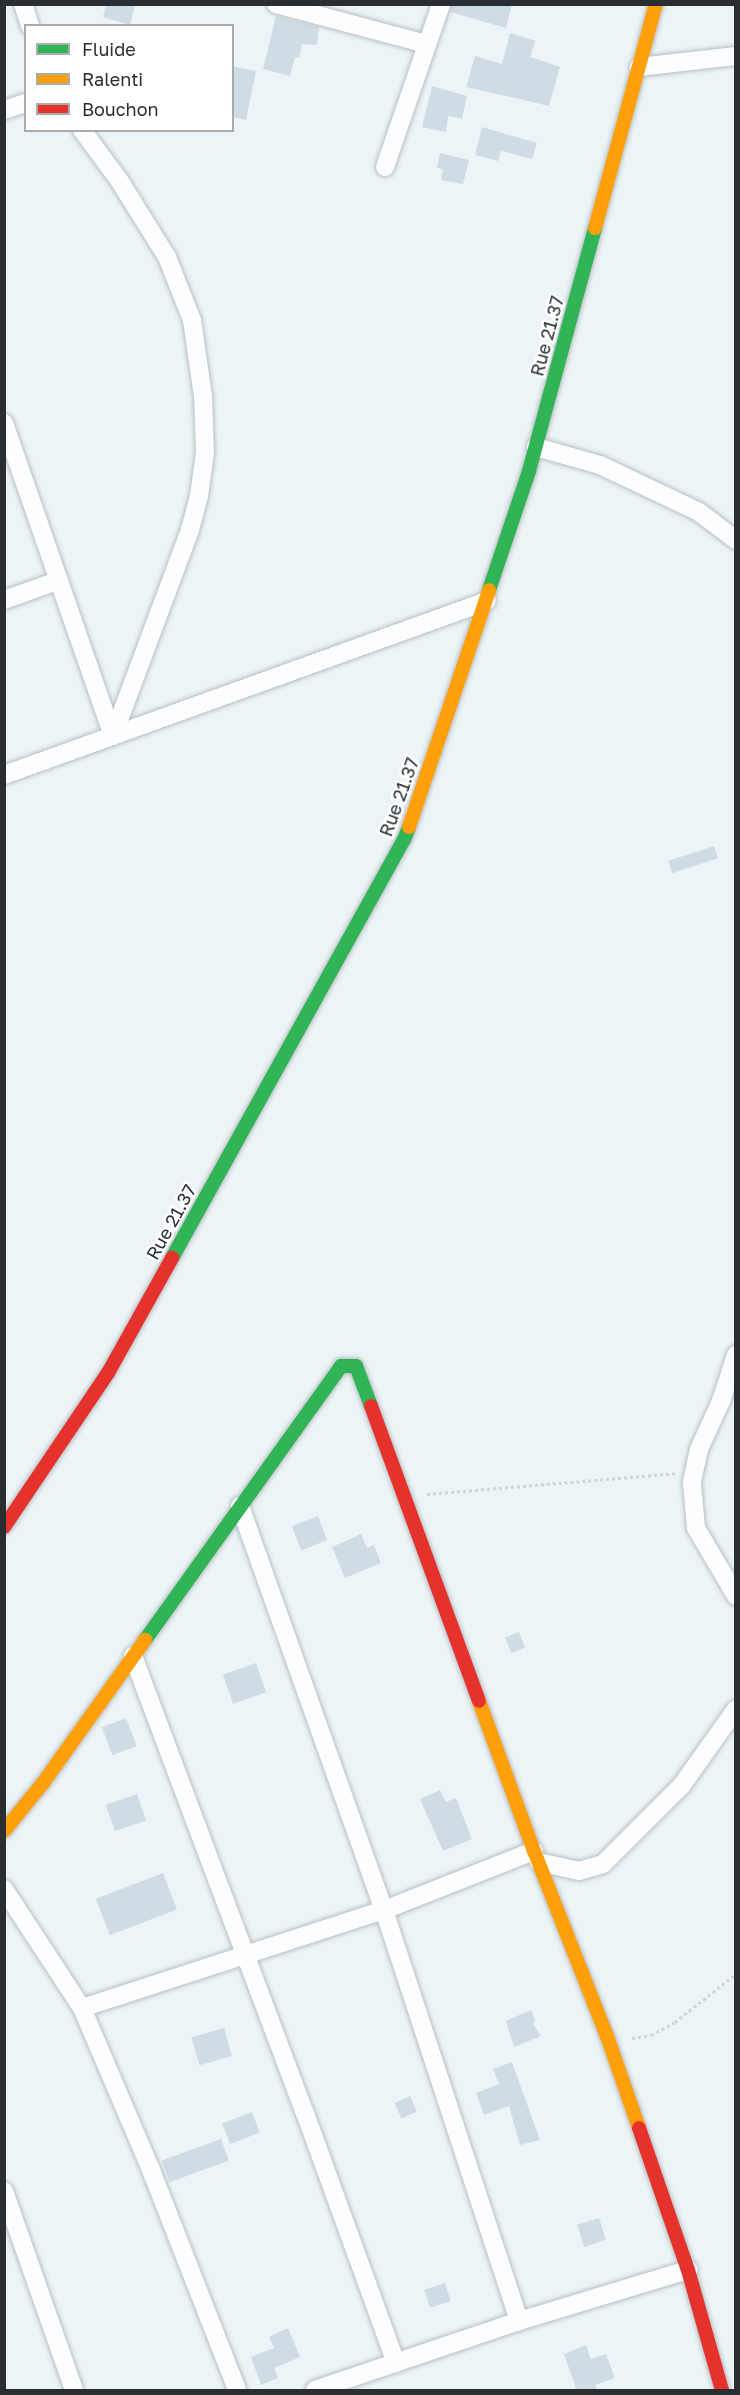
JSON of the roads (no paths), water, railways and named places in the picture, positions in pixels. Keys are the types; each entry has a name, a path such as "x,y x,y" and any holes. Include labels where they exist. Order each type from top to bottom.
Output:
{"street":[{"path":"23,4 29,24"},
{"path":"276,4 426,44"},
{"path":"385,167 441,4"},
{"name":"Rue 21.37","path":"4,1527 108,1373 404,840 487,601 536,447 614,149 656,4"},
{"path":"639,67 735,56"},
{"path":"4,110 24,103"},
{"path":"83,132 119,180 166,257 192,320 203,396 205,452 199,496 190,530 113,736"},
{"path":"4,423 113,736"},
{"path":"536,447 600,465 699,512 735,540"},
{"path":"4,600 57,580"},
{"path":"4,775 487,601"},
{"path":"735,1355 721,1401 699,1449 692,1484 696,1528 735,1596"},
{"path":"4,1831 43,1783 341,1366 356,1366 536,1856 607,2036 688,2271 722,2391"},
{"path":"240,1506 384,1910 519,2321"},
{"path":"133,1656 396,2363"},
{"path":"82,2008 245,1953 384,1910 536,1856 579,1871 603,1863 682,1785 735,1709"},
{"path":"4,1889 82,2008 151,2170 237,2391"},
{"path":"4,2191 74,2391"},
{"path":"315,2391 519,2321 688,2271"}]}
